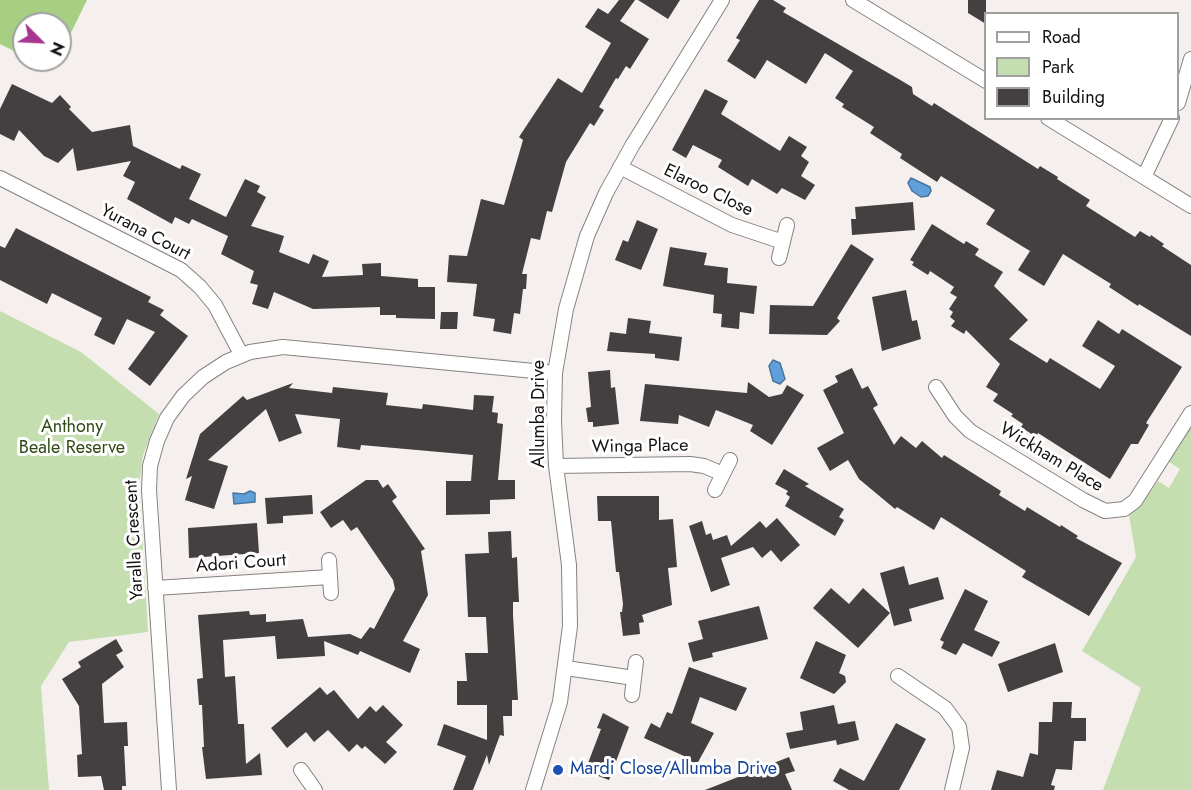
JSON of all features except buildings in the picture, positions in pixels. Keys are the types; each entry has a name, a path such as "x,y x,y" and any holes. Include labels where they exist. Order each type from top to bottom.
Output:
{"street":[{"name":"Allumba Drive","path":"533,790 555,724 566,668 570,575 556,466 555,373 566,309 579,259 596,214 620,167 722,0"},
{"path":"853,0 984,80"},
{"path":"1179,100 1191,59"},
{"path":"1051,120 1191,206"},
{"path":"1144,177 1171,120"},
{"name":"Elaroo Close","path":"620,167 732,225 783,242"},
{"name":"Yurana Court","path":"0,178 181,270 215,305 241,354"},
{"path":"778,258 787,225"},
{"name":"Yaralla Crescent","path":"169,790 149,490 150,466 157,441 174,408 192,386 214,369 241,354 270,348 310,347 555,373"},
{"name":"Wickham Place","path":"936,387 955,416 970,431 1083,500 1106,511 1124,509 1135,501 1191,413"},
{"path":"715,490 730,460"},
{"name":"Winga Place","path":"556,466 698,464 723,474"},
{"path":"329,560 331,592"},
{"name":"Adori Court","path":"155,588 330,577"},
{"path":"632,695 636,662"},
{"path":"566,668 634,678"},
{"path":"897,676 945,708 959,727 962,748 951,790"},
{"path":"301,770 310,788"}],"green space":[{"path":"0,0 87,0 72,31 72,12 12,12 12,50 0,44"},
{"name":"Anthony Beale Reserve","path":"0,311 81,352 159,414 143,455 139,485 148,632 69,642 41,686 49,790 0,790"},
{"path":"1191,427 1191,790 1103,790 1141,688 1082,651 1136,557 1129,515 1140,506 1158,481 1169,488 1180,469 1169,462"}],"water":[{"path":"911,178 930,187 931,191 928,196 921,197 912,191 908,183"},
{"path":"773,360 780,363 785,379 780,384 773,381 769,366"},
{"path":"250,491 255,493 255,502 234,504 233,493 244,494"}],"place":[{"name":"Mardi Close/Allumba Drive","path":"558,770"}]}
